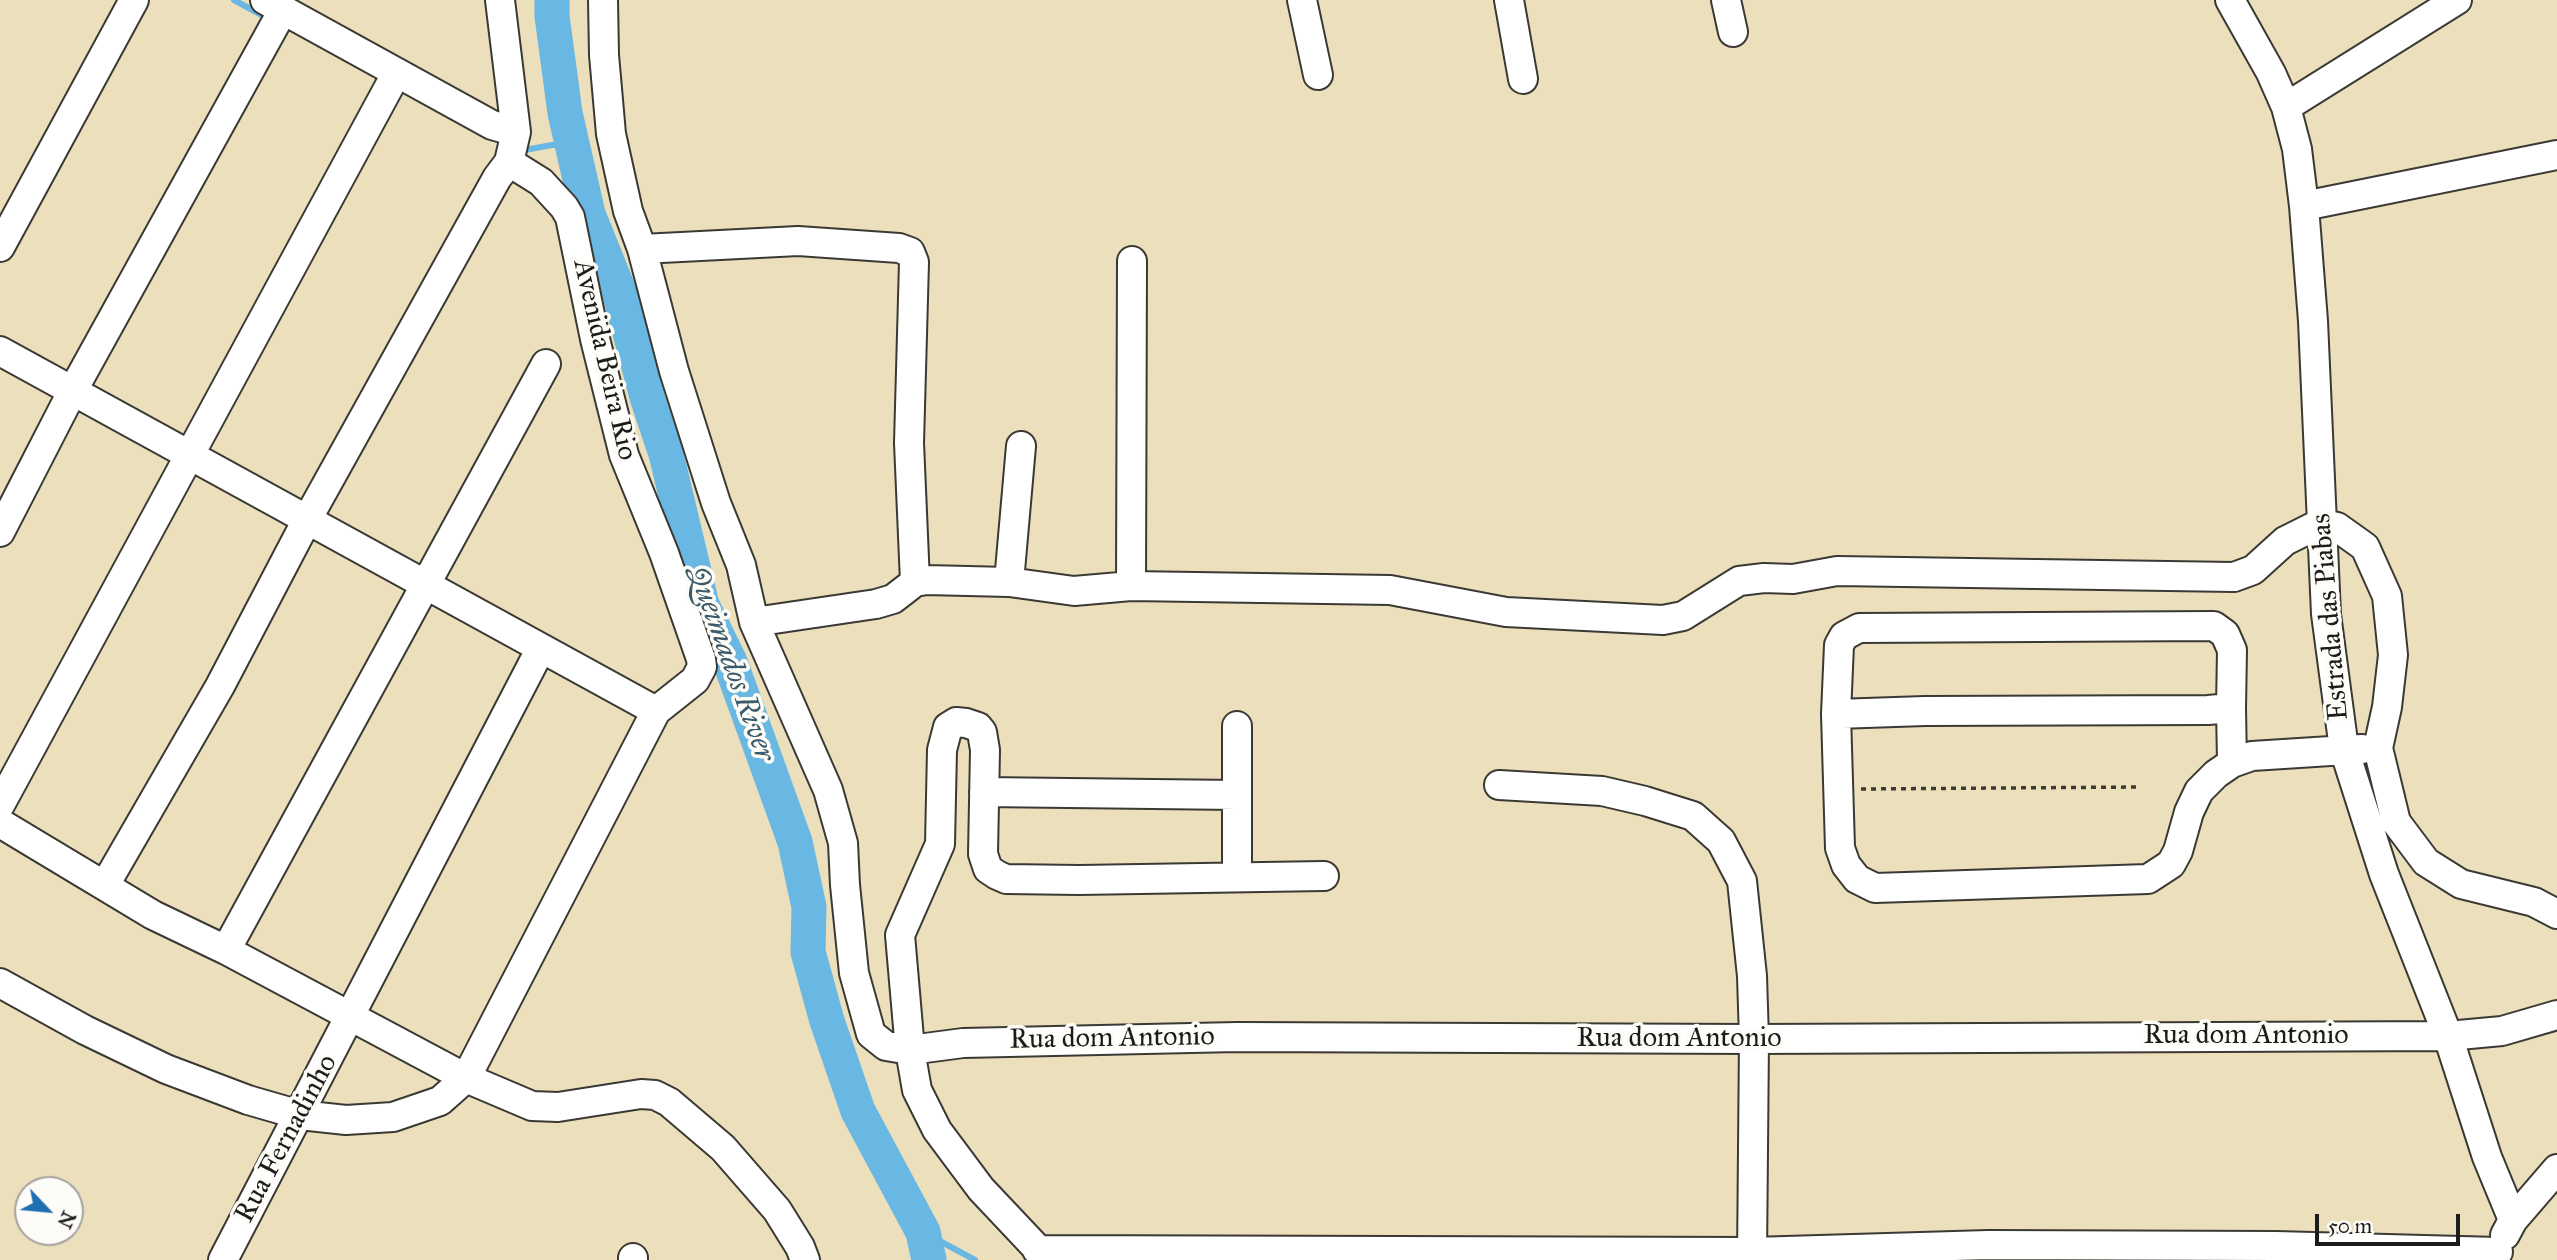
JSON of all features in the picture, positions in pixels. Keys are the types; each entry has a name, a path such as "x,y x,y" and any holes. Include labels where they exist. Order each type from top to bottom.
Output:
{"street":[{"path":"0,247 134,0"},
{"path":"105,884 220,686 308,518 512,149 500,0"},
{"path":"603,0 604,55 611,134 628,211 642,249 674,371 716,503 741,565 754,622 828,790 843,843 854,973 871,1034 886,1046 910,1050"},
{"path":"1302,0 1318,75"},
{"path":"1508,0 1523,79"},
{"path":"1726,0 1733,32"},
{"name":"Estrada das Piabas","path":"2230,0 2271,73 2286,107 2297,149 2313,321 2326,614 2344,749 2384,874 2448,1036 2487,1157 2513,1220"},
{"path":"2286,107 2457,0"},
{"path":"0,532 274,16 393,80 492,125 512,149"},
{"path":"0,805 393,80"},
{"name":"Avenida Beira Rio","path":"512,149 570,217 595,339 624,455 664,553 701,659 702,667 695,680 656,711"},
{"path":"2304,206 2557,155"},
{"path":"642,249 798,241 899,247 910,252 915,262 909,443 915,582"},
{"path":"1131,586 1132,261"},
{"path":"0,351 656,711 466,1079 440,1101 393,1118 346,1120 300,1115 248,1100 166,1069 94,1035 0,983"},
{"path":"226,950 546,364"},
{"path":"1009,582 1021,446"},
{"path":"754,622 876,604 893,599 915,582 926,580 1009,582 1074,590 1131,586 1390,590 1506,612 1663,620 1683,616 1739,581 1793,579 1837,570 2234,577 2253,570 2286,541 2321,523 2337,527 2365,547 2387,596 2393,655 2387,707 2378,748 2396,822 2426,862 2461,884 2534,902 2557,914"},
{"path":"2232,763 2232,650 2225,634 2214,626 1859,628 1844,636 1839,645 1836,715 1840,848 1846,865 1857,879 1875,888 2148,879 2171,864 2199,791 2232,763 2252,756 2378,748"},
{"name":"Rua Fernadinho","path":"223,1260 541,648"},
{"path":"1836,715 1925,711 2231,708"},
{"path":"1324,876 1006,879 988,869 984,854 985,750 982,732 978,727 956,722 948,727 942,750 940,844 900,935 910,1050 917,1090 937,1130 981,1189 1042,1255 1752,1256 2029,1245 2276,1245 2496,1256 2513,1220 2557,1169"},
{"path":"1237,726 1237,877"},
{"path":"1499,785 1602,791 1645,801 1693,816 1721,841 1742,881 1752,976 1752,1256"},
{"path":"984,792 1237,795"},
{"path":"0,824 105,884 153,915 226,950 466,1079 532,1106 558,1107 641,1094 655,1095 669,1102 723,1148 777,1210 805,1260"},
{"name":"Rua dom Antonio","path":"910,1050 963,1043 1195,1037 1754,1039 2448,1036 2502,1031 2557,1015"}],"path":[{"path":"1837,789 2139,787"}],"waterway":[{"path":"234,0 269,19"},
{"name":"Queimados River","path":"552,0 565,113 588,214 619,291 647,397 666,454 702,605 730,662 795,842 809,907 808,952 827,1021 858,1111 923,1232 929,1260"},
{"path":"519,151 552,145 572,145"},
{"path":"923,1232 975,1260"}]}
